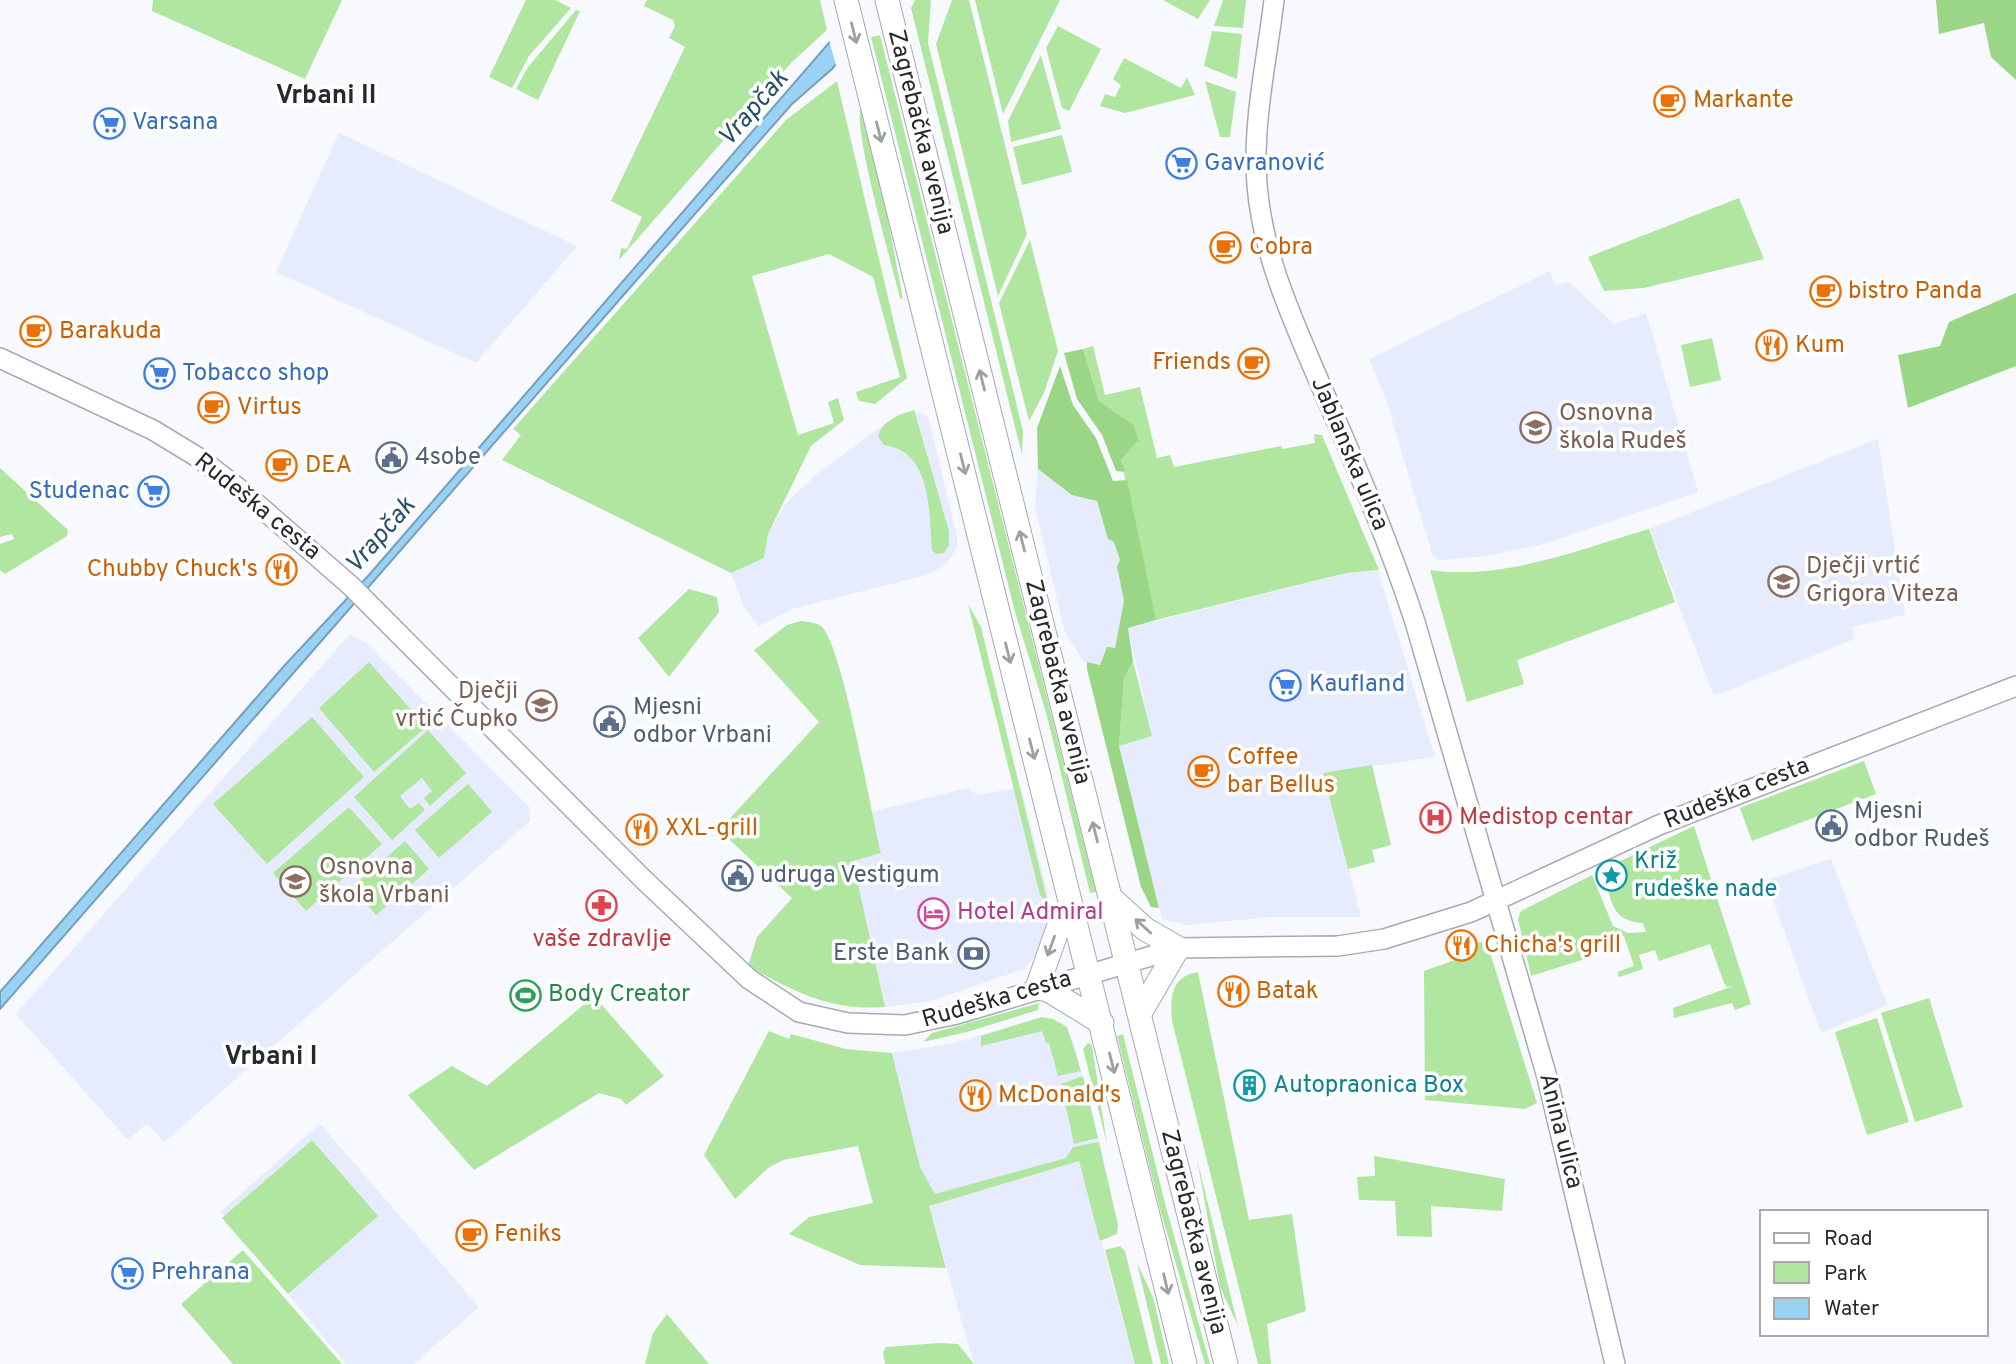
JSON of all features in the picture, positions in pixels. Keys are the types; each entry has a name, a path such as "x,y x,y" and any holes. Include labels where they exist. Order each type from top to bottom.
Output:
{"main road":[{"name":"Zagrebačka avenija","path":"846,0 1185,1364"},
{"name":"Zagrebačka avenija","path":"887,0 1226,1364"},
{"path":"1111,898 1144,929 1178,948 1140,1013"},
{"path":"1072,907 1059,925 1037,988 1048,990 1102,1023"}],"street":[{"name":"Jablanska ulica","path":"1274,0 1256,149 1257,183 1265,239 1290,317 1405,591 1496,901"},
{"name":"Rudeška cesta","path":"0,358 115,410 199,458 242,491 351,586 374,612 473,705 644,880 749,979 799,1012 848,1023 905,1025 957,1014 1178,948 1364,943 1471,912 1659,825 2016,686"},
{"name":"Anina ulica","path":"1496,901 1558,1116 1615,1364"}],"shaded area":[{"path":"339,133 577,246 476,363 276,272"},
{"name":"Osnovna škola Rudeš","path":"1550,271 1555,285 1569,282 1614,324 1646,313 1698,492 1544,544 1485,556 1438,560 1432,554 1386,399 1369,359"},
{"path":"914,410 928,417 957,536 957,548 949,560 939,569 922,576 792,609 759,626 744,607 731,573 764,558 768,534 787,502 817,474 897,415"},
{"name":"Dječji vrtić Grigora Viteza","path":"1878,439 1905,615 1852,627 1854,639 1714,696 1649,529"},
{"path":"1038,469 1072,495 1097,500 1108,539 1114,542 1120,561 1117,566 1124,601 1115,648 1100,665 1083,661 1065,632 1035,507"},
{"path":"1378,571 1435,757 1324,773 1361,917 1270,917 1187,925 1162,919 1119,746 1152,736 1128,628 1346,573"},
{"name":"Osnovna škola Vrbani","path":"350,634 366,643 530,808 530,821 164,1142 147,1123 128,1140 16,1014"},
{"path":"1021,787 1050,903 1050,925 1045,945 1024,969 930,1001 885,1007 853,860 881,853 871,812 967,788 977,795"},
{"path":"1831,859 1887,1005 1821,1033 1766,880"},
{"path":"1042,1017 1062,1023 1073,1040 1102,1154 1079,1161 1135,1364 974,1364 929,1206 937,1204 935,1194 920,1167 892,1053 951,1044"},
{"path":"320,1124 479,1307 414,1364 346,1364 220,1212"}],"green space":[{"path":"153,0 342,0 305,79 152,11"},
{"path":"526,0 555,0 571,8 529,56 512,88 489,77"},
{"path":"647,0 820,0 827,30 791,63 619,260 621,248 627,249 642,217 611,201 685,47 669,38 675,26 673,20 644,6"},
{"path":"915,0 931,0 928,43 1023,431 1022,455 911,8"},
{"path":"952,0 969,0 1027,234 998,296 936,44"},
{"path":"975,0 1060,0 1003,114"},
{"path":"1163,0 1210,0 1198,19"},
{"path":"1223,0 1246,0 1243,28 1214,26"},
{"path":"1936,0 2016,0 2016,80 1991,57 1984,23 1939,34"},
{"path":"576,10 580,11 538,100 516,89 528,67"},
{"path":"1058,26 1101,49 1069,111 1062,108 1046,48"},
{"path":"1212,31 1242,34 1237,79 1204,66"},
{"path":"880,35 1096,892 1090,893 1047,716 1015,612 871,37"},
{"path":"1041,55 1061,129 1011,142 1008,121"},
{"path":"1124,58 1181,88 1187,77 1195,95 1125,113 1100,106 1105,94 1115,97 1121,85 1113,79"},
{"path":"837,81 907,378 875,404 859,401 856,392 900,377 873,277 829,254 752,276 798,435 834,423 828,402 838,398 844,420 811,446 768,534 764,558 731,573 502,460 521,435 513,429 786,120"},
{"path":"1205,81 1236,92 1230,137 1220,137"},
{"path":"861,108 887,214 903,299 900,298 868,169 862,141"},
{"path":"1062,135 1072,172 1022,185 1013,147"},
{"path":"1739,198 1764,259 1644,288 1604,291 1588,257"},
{"path":"1030,240 1058,351 1044,393 1029,421 999,303"},
{"path":"2016,293 2016,366 1908,408 1898,355 1940,346 1949,322"},
{"path":"1712,338 1721,380 1690,387 1681,345"},
{"path":"1093,346 1105,395 1140,387 1157,458 1170,455 1174,467 1281,446 1282,449 1315,443 1314,434 1322,435 1379,570 1346,573 1156,620 1121,460 1137,440 1134,425 1099,401 1083,349"},
{"path":"1083,349 1099,401 1134,425 1138,440 1121,460 1125,472 1116,471 1102,435 1077,399 1064,353"},
{"path":"1060,366 1073,405 1096,438 1113,481 1127,480 1156,620 1128,628 1133,661 1124,679 1119,746 1159,908 1151,907 1141,887 1087,669 1087,662 1100,665 1107,647 1115,648 1124,601 1117,566 1120,560 1114,542 1108,539 1097,501 1072,495 1038,469 1037,428"},
{"path":"914,410 949,531 949,545 944,553 936,554 932,550 928,502 919,471 911,459 900,450 884,445 878,436 888,422"},
{"path":"0,468 68,530 67,536 5,574 0,570 0,544 14,539 12,534 0,537"},
{"path":"1649,529 1675,602 1517,660 1524,684 1467,702 1430,570 1485,571 1513,567 1568,554"},
{"path":"689,589 717,597 719,612 669,677 638,638"},
{"path":"968,604 981,627 1048,904 1040,895"},
{"path":"801,621 820,625 830,641 856,733 881,853 853,861 885,1007 830,1003 797,991 748,966 757,937 792,898 719,830 819,722 754,650 787,625"},
{"path":"1133,661 1152,736 1119,746 1124,679"},
{"path":"369,662 426,727 374,772 319,708"},
{"path":"312,717 364,777 267,864 213,804"},
{"path":"428,730 466,773 430,806 424,798 432,791 422,778 400,796 410,809 419,803 425,810 392,840 354,797"},
{"path":"1864,761 1876,794 1752,841 1740,808"},
{"path":"1372,765 1391,845 1372,850 1375,862 1348,869 1323,773"},
{"path":"468,784 492,812 439,858 415,830"},
{"path":"349,807 382,844 306,911 273,873"},
{"path":"1694,826 1751,1004 1735,1010 1732,1003 1674,1018 1673,1008 1733,986 1727,987 1724,983 1710,944 1659,961 1655,950 1639,955 1643,969 1619,977 1617,972 1634,966 1624,936 1608,941 1606,936 1581,944 1585,959 1531,976 1518,919 1521,911 1592,875 1613,926 1628,933 1646,932 1643,923 1624,918 1618,913 1603,871 1612,880 1615,877 1610,866"},
{"path":"405,841 429,869 376,915 352,887"},
{"path":"1486,940 1537,1103 1525,1109 1425,1100 1424,971 1477,952 1474,944"},
{"path":"1198,972 1249,1220 1292,1214 1306,1311 1267,1324 1271,1364 1258,1364 1172,1021 1172,996 1177,983 1189,974"},
{"path":"594,996 664,1076 626,1105 621,1099 599,1093 474,1170 408,1095 452,1066 487,1086"},
{"path":"1929,998 1963,1107 1915,1122 1881,1013"},
{"path":"1039,1003 1038,1010 967,1032 923,1042 932,1033"},
{"path":"1042,1017 1053,1019 1067,1027 1081,1071 1058,1076 1049,1043 1046,1043 1042,1031 981,1046 981,1036"},
{"path":"1877,1018 1909,1122 1867,1135 1835,1032"},
{"path":"769,1031 789,1039 791,1034 846,1049 892,1053 920,1167 935,1194 1066,1158 1073,1147 1099,1142 1118,1225 1117,1234 1100,1241 1079,1161 929,1206 946,1268 860,1265 789,1234 809,1217 873,1203 858,1146 783,1160 768,1168 735,1199 704,1155"},
{"path":"1123,1034 1166,1207 1210,1364 1205,1364 1160,1209 1117,1036"},
{"path":"1088,1043 1092,1045 1107,1144 1083,1049"},
{"path":"1083,1076 1098,1138 1074,1144 1061,1084"},
{"path":"312,1140 378,1216 288,1294 222,1218"},
{"path":"1374,1156 1505,1179 1502,1211 1431,1206 1432,1237 1397,1236 1395,1201 1359,1200 1357,1177 1375,1176"},
{"path":"1197,1159 1238,1326 1220,1287"},
{"path":"1120,1246 1125,1251 1153,1364 1135,1364 1105,1250"},
{"path":"243,1250 342,1364 233,1364 181,1304"},
{"path":"1137,1263 1153,1297 1169,1364 1161,1364"},
{"path":"667,1314 709,1364 645,1364 653,1333"},
{"path":"958,1344 974,1364 885,1364 883,1352 886,1347"}],"water":[{"path":"866,0 888,0 832,69 792,104 634,283 0,1009 0,992 284,666 369,575"}],"pier":[{"path":"861,0 892,0 837,69 829,40"}],"place":[{"name":"Markante","path":"1670,101"},
{"name":"Varsana","path":"109,123"},
{"name":"Gavranović","path":"1181,164"},
{"name":"Cobra","path":"1226,248"},
{"name":"bistro Panda","path":"1825,292"},
{"name":"Barakuda","path":"36,332"},
{"name":"Kum","path":"1772,346"},
{"name":"Friends","path":"1254,363"},
{"name":"Tobacco shop","path":"159,374"},
{"name":"Virtus","path":"214,408"},
{"name":"Osnovna škola Rudeš","path":"1536,428"},
{"name":"4sobe","path":"392,458"},
{"name":"DEA","path":"282,466"},
{"name":"Studenac","path":"153,492"},
{"name":"Chubby Chuck's","path":"281,570"},
{"name":"Dječji vrtić Grigora Viteza","path":"1783,581"},
{"name":"Kaufland","path":"1286,685"},
{"name":"Dječji vrtić Čupko","path":"541,706"},
{"name":"Mjesni odbor Vrbani","path":"610,722"},
{"name":"Coffee bar Bellus","path":"1204,772"},
{"name":"Medistop centar","path":"1436,818"},
{"name":"Mjesni odbor Rudeš","path":"1831,826"},
{"name":"XXL-grill","path":"642,829"},
{"name":"udruga Vestigum","path":"737,876"},
{"name":"Križ rudeške nade","path":"1611,876"},
{"name":"Osnovna škola Vrbani","path":"296,882"},
{"name":"vaše zdravlje","path":"602,906"},
{"name":"Hotel Admiral","path":"934,913"},
{"name":"Chicha's grill","path":"1461,946"},
{"name":"Erste Bank","path":"973,954"},
{"name":"Batak","path":"1233,992"},
{"name":"Body Creator","path":"525,995"},
{"name":"Autopraonica Box","path":"1250,1086"},
{"name":"McDonald's","path":"975,1096"},
{"name":"Feniks","path":"471,1235"},
{"name":"Prehrana","path":"128,1273"}],"district":[{"name":"Vrbani II","path":"326,96"},
{"name":"Vrbani I","path":"271,1057"}],"water label":[{"name":"Vrapčak","path":"754,109"},
{"name":"Vrapčak","path":"381,536"}]}
